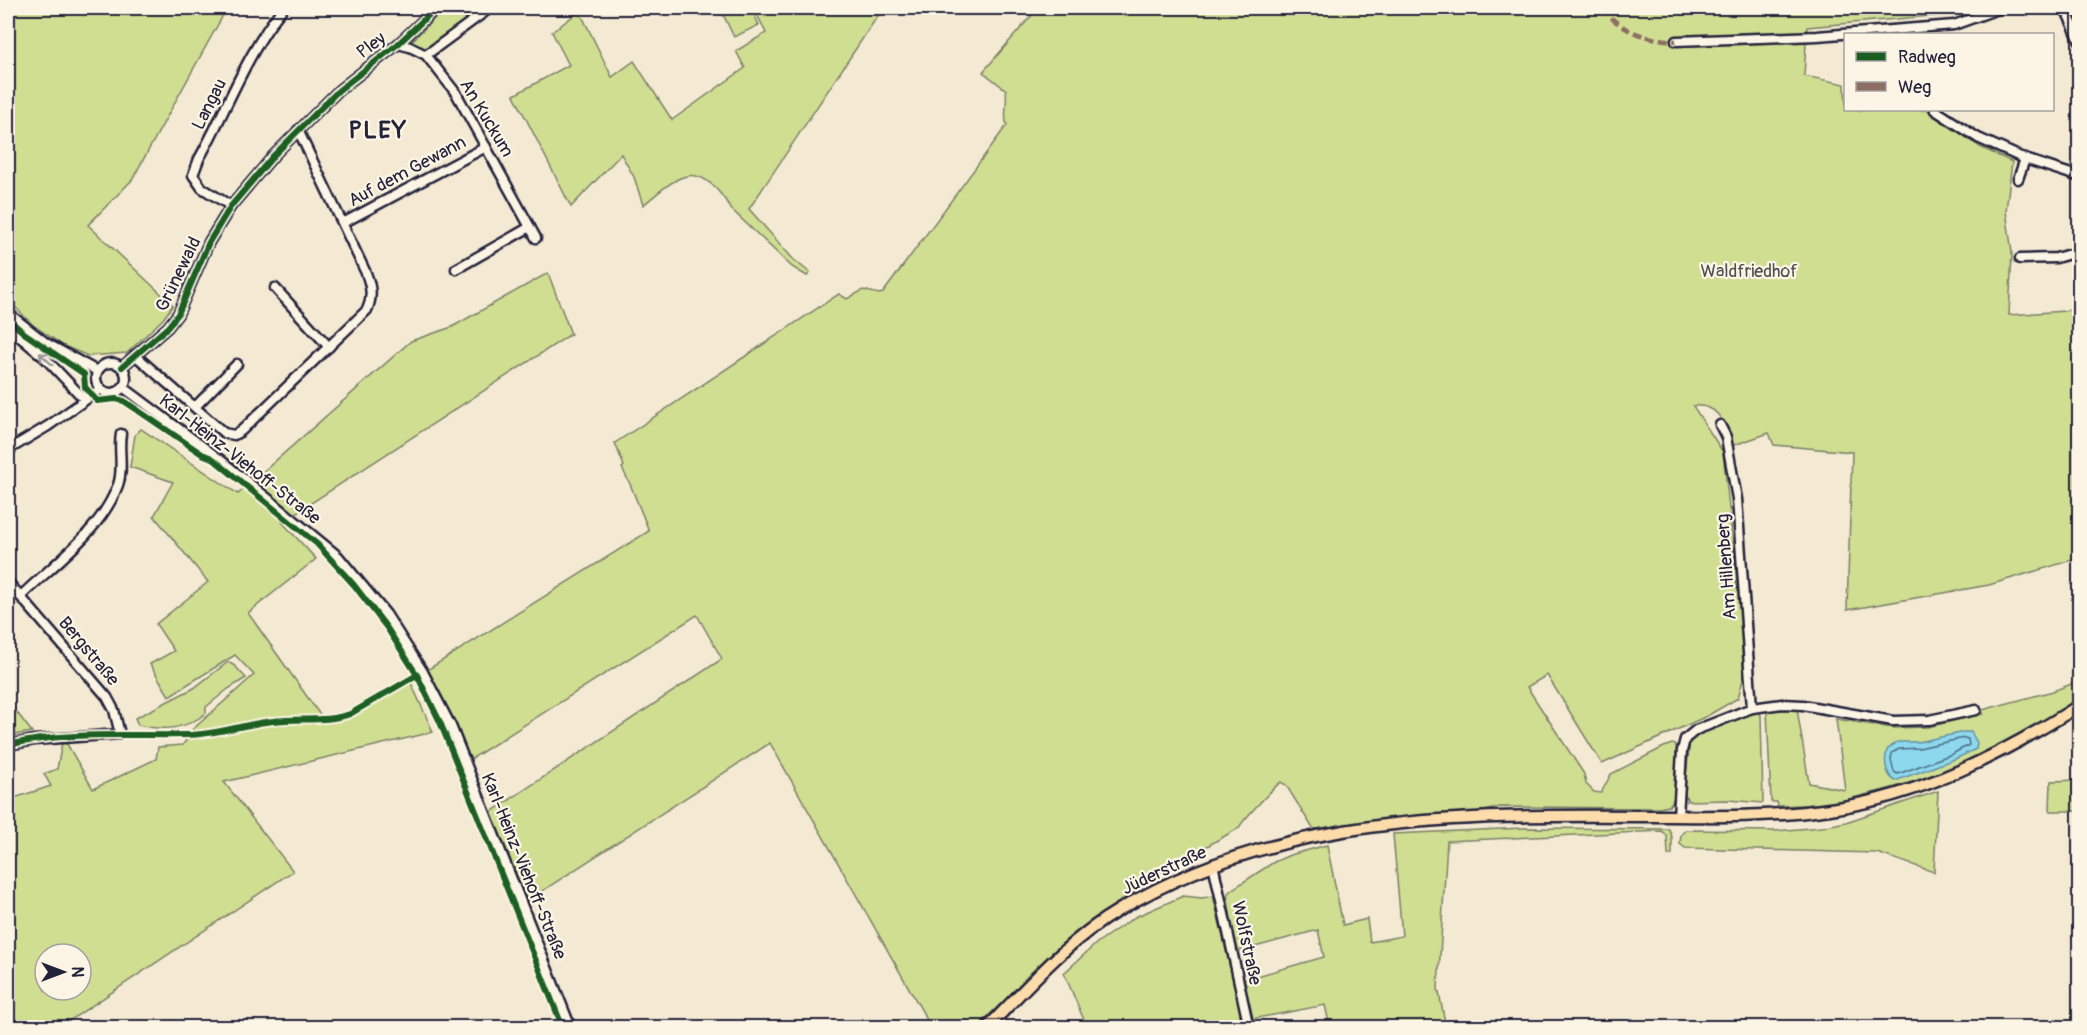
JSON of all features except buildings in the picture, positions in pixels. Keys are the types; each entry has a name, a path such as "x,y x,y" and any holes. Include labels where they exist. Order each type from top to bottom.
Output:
{"main road":[{"name":"Jüderstraße","path":"987,1028 1054,960 1088,930 1144,895 1213,864 1264,848 1318,835 1396,822 1460,819 1774,815 1857,804 1898,793 1981,763 2079,705"}],"street":[{"name":"Langau","path":"231,206 202,188 193,175 251,57 273,20 283,8"},
{"name":"Pley","path":"322,105 398,44 436,8"},
{"path":"398,44 426,55 490,8"},
{"path":"1854,33 1954,25 2001,8"},
{"path":"2065,8 2079,41"},
{"path":"1676,41 1844,34"},
{"name":"An Kuckum","path":"426,55 456,93 536,238"},
{"name":"Grünewald","path":"122,367 168,327 178,314 209,242 231,206 274,155 322,105"},
{"path":"1937,111 1978,138 2025,159 2079,177"},
{"name":"Auf dem Gewann","path":"195,407 224,433 234,435 241,431 367,310 371,285 298,130"},
{"name":"Auf dem Gewann","path":"343,224 486,147"},
{"path":"2018,179 2025,159"},
{"path":"456,269 530,227"},
{"path":"2020,259 2056,258 2079,251"},
{"path":"275,288 329,347"},
{"path":"8,313 46,343 97,371"},
{"path":"8,327 46,359 85,400"},
{"path":"135,355 195,407 237,364"},
{"path":"114,362 122,367 126,375 123,387 115,393 101,389 96,381 100,367 114,362"},
{"name":"Karl-Heinz-Viehoff-Straße","path":"123,387 222,461 338,556 386,614 423,672 451,726 571,1028"},
{"path":"8,450 101,389"},
{"name":"Am Hillenberg","path":"1720,425 1726,437 1737,499 1752,708"},
{"path":"21,597 95,524 106,507 119,483 121,434"},
{"name":"Bergstraße","path":"8,582 107,697 114,710 120,734 34,740 8,745"},
{"path":"1678,816 1682,751 1686,739 1696,730 1752,708 1782,704 1803,705 1893,721 1929,720 1976,710"},
{"name":"Wolfstraße","path":"1213,864 1249,1028"}],"green space":[{"path":"8,8 227,8 132,180 88,225 173,305 163,319 127,353 88,356 64,346 33,325 8,300"},
{"path":"445,8 486,8 429,49 424,49 411,42"},
{"path":"720,8 751,8 759,25 734,37"},
{"path":"754,8 883,8 749,209 793,259 810,273 807,276 792,267 731,209 712,184 705,180 691,175 677,179 643,205 634,177 621,154 571,207 514,95 569,65 552,32 577,13 583,18 612,77 634,61 672,120 745,68 736,51 766,33"},
{"name":"Waldfriedhof","path":"1038,8 1979,8 1953,14 1807,27 1804,76 1844,84 1844,111 1928,111 1980,147 2012,162 2006,211 2012,252 2009,315 2065,311 2079,305 2079,558 1989,585 1847,610 1852,452 1774,445 1769,433 1731,446 1720,417 1710,408 1693,406 1723,452 1739,600 1744,676 1738,698 1707,716 1602,764 1547,675 1527,687 1584,774 1586,784 1594,792 1601,793 1611,774 1664,747 1676,745 1676,796 1669,806 1659,808 1500,807 1467,816 1315,829 1286,785 1281,782 1258,804 1239,828 1163,871 1084,927 977,1027 931,1027 770,743 527,901 491,812 722,659 697,615 468,761 427,670 649,531 622,468 624,466 615,443 839,294 847,299 863,290 883,293 1007,125 1006,90 983,72"},
{"path":"548,273 571,334 282,522 316,559 248,613 320,715 342,715 408,676 433,732 224,782 293,871 60,1027 8,1027 8,800 51,786 44,774 57,769 62,743 67,744 93,789 156,759 158,747 183,745 192,730 254,675 235,655 169,696 150,664 174,651 156,624 208,582 154,516 173,482 130,467 135,435 141,429 238,494 411,341 452,327"},
{"path":"228,662 246,678 206,707 206,713 198,719 174,728 138,725 135,718 194,688"},
{"path":"2079,681 2079,699 2002,744 1922,779 1837,802 1778,806 1777,802 1771,802 1767,711 1797,709 1809,783 1845,790 1836,719 1893,728 1928,727 1983,714 1982,710 2053,691"},
{"path":"8,701 32,732 8,736"},
{"path":"1758,711 1761,715 1763,803 1728,800 1688,801 1684,792 1690,741 1700,734"},
{"path":"2079,780 2079,811 2050,811 2051,781"},
{"path":"1938,791 1934,872 1877,853 1685,848 1680,844 1681,835 1685,830 1775,831 1822,827 1846,822"},
{"path":"1524,828 1669,829 1672,837 1672,855 1668,855 1667,836 1662,831 1447,841 1438,988 1446,1027 1330,1027 1325,1005 1252,1019 1243,980 1324,957 1318,930 1236,952 1228,899 1228,893 1231,890 1274,862 1327,845 1343,925 1367,919 1370,942 1402,936 1393,834"},
{"path":"1183,896 1202,898 1213,896 1245,1027 1087,1027 1064,973 1098,942 1135,917"}],"water":[{"path":"1971,732 1977,743 1976,749 1895,781 1889,775 1886,763 1887,750 1897,742 1918,742"}],"marked path":[{"path":"1602,8 1618,23 1635,33 1676,41"}],"cycle path":[{"path":"122,367 168,327 178,314 209,242 231,206 274,155 339,90 398,44 436,8"},
{"path":"8,319 24,333 84,374 85,387 97,401 116,399 124,401 202,454 212,458 317,544 354,585 387,628 417,675 440,722 563,1028"},
{"path":"8,745 74,736 198,735 273,721 341,717 417,675"}],"district":[{"name":"PLEY","path":"378,130"}]}
